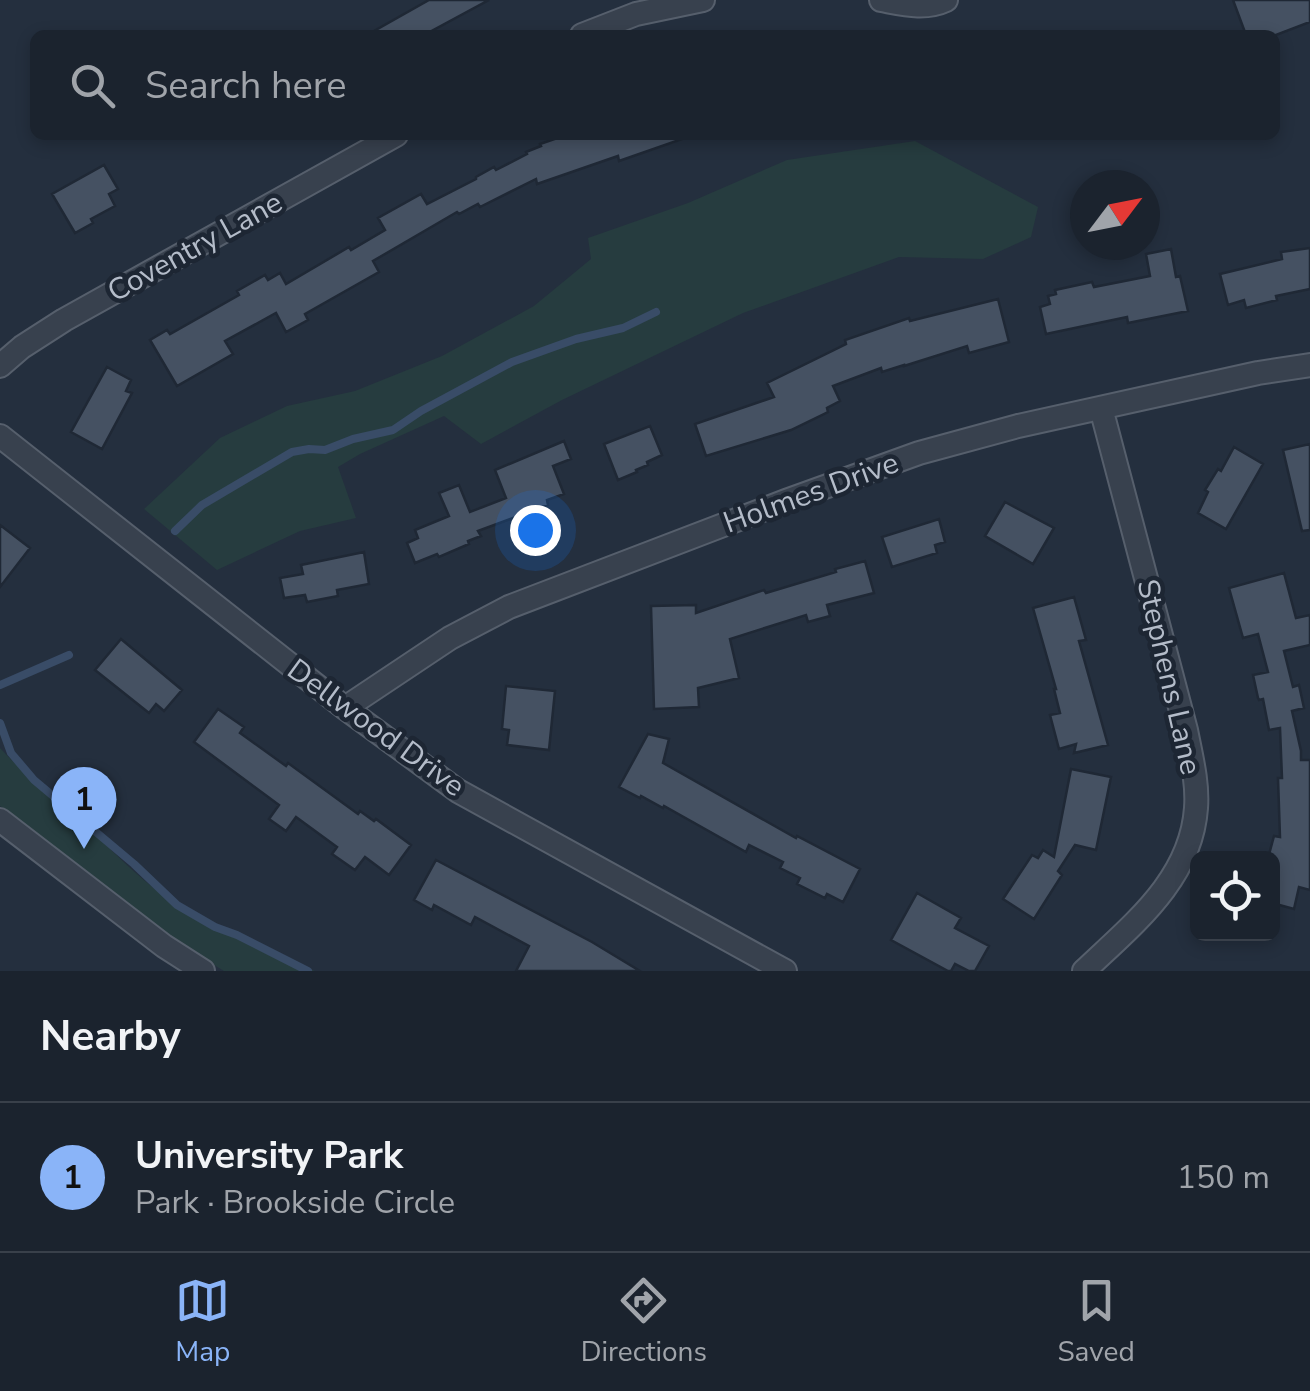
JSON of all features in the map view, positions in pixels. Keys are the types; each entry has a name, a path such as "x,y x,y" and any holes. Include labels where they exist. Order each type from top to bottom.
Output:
{"street":[{"path":"595,30 636,14 703,0"},
{"path":"881,0 922,6 946,0"},
{"name":"Coventry Lane","path":"0,366 22,346 64,320 387,140"},
{"name":"Holmes Drive","path":"345,708 450,638 509,607 786,500 919,453 1018,426 1310,365"},
{"name":"Stephens Lane","path":"1084,971 1170,882 1182,860 1196,810 1186,730 1101,408"},
{"name":"Dellwood Drive","path":"0,436 345,708 458,792 786,971"},
{"path":"0,820 164,946 203,971"}],"green space":[{"path":"915,141 1038,207 1031,237 983,259 899,257 743,313 562,400 481,444 444,416 338,467 356,518 300,531 217,570 144,509 220,438 287,406 355,391 442,356 534,306 591,259 588,238 688,203 787,160"},
{"path":"0,748 167,898 214,925 315,971 224,971 163,934 0,806"}],"building":[{"path":"429,0 489,0 433,30 376,30"},
{"path":"1233,0 1310,0 1310,22 1280,33 1280,30 1244,30"},
{"path":"552,140 679,140 537,184 536,179 480,207 478,204 457,212 373,261 379,272 305,314 308,320 286,332 276,313 225,341 233,354 177,386 150,340 167,330 170,334 239,295 237,291 265,275 268,280 280,273 286,284 385,230 378,218 421,194 427,204"},
{"path":"104,165 118,189 109,194 115,206 75,233 52,194"},
{"path":"1310,248 1310,289 1246,308 1244,300 1228,305 1220,274 1282,259 1281,252"},
{"path":"1171,249 1188,311 1128,323 1127,317 1046,334 1040,307 1050,304 1048,296 1056,294 1055,290 1150,276 1147,260 1160,260 1160,251"},
{"path":"998,299 1009,342 969,353 967,346 882,372 881,368 833,386 840,401 827,408 828,412 791,430 706,456 695,424 774,397 767,383 846,344 845,340 909,318 910,321"},
{"path":"107,367 131,380 126,391 132,393 102,449 71,432"},
{"path":"650,426 662,455 618,480 604,444"},
{"path":"564,441 571,459 553,466 564,494 547,500 548,505 478,531 481,536 468,541 469,544 415,563 407,543 418,538 415,530 449,516 439,493 459,485 470,512 506,498 495,470"},
{"path":"1310,444 1310,530 1302,531 1283,450"},
{"path":"1234,447 1263,464 1226,529 1198,513 1208,492 1205,490"},
{"path":"1005,502 1054,528 1033,564 985,536"},
{"path":"939,519 945,542 935,545 937,553 892,567 882,537"},
{"path":"0,525 30,548 0,587"},
{"path":"364,552 369,584 337,590 338,596 307,602 305,595 284,598 280,578 303,574 301,565"},
{"path":"865,561 874,593 827,605 830,616 808,622 806,615 730,639 739,678 698,688 699,707 654,709 651,606 696,605 696,613"},
{"path":"1284,573 1296,618 1310,615 1310,645 1284,651 1293,687 1299,685 1304,708 1292,711 1301,760 1310,760 1310,890 1299,887 1294,909 1280,905 1280,851 1270,851 1274,836 1280,837 1280,728 1269,730 1263,699 1258,698 1253,675 1268,672 1258,634 1243,638 1229,588"},
{"path":"1074,597 1086,640 1079,641 1108,745 1074,753 1076,744 1059,749 1050,715 1060,713 1056,689 1033,608"},
{"path":"121,639 182,690 164,711 156,704 149,713 95,670"},
{"path":"506,686 555,691 549,750 507,745 509,730 502,729"},
{"path":"218,709 244,727 240,733 286,766 288,763 358,814 360,811 376,819 411,845 389,875 365,857 355,870 332,854 337,847 296,817 286,831 269,819 279,805 194,742"},
{"path":"648,734 669,739 663,763 796,838 860,869 843,902 797,884 800,878 780,868 783,862 749,845 746,852 664,806 619,787"},
{"path":"1071,769 1111,777 1096,850 1075,845 1058,871 1062,875 1034,919 1003,899 1032,855 1038,858 1043,850 1054,857"},
{"path":"436,860 640,971 516,971 529,946 475,917 471,925 434,905 432,910 414,900"},
{"path":"917,893 961,918 955,928 989,946 975,971 955,964 948,971 891,940"}],"waterway":[{"path":"175,531 202,505 292,452 325,450 393,430 512,362 576,339 623,328 656,312"},
{"path":"0,685 69,655"},
{"path":"0,723 11,753 34,780 177,905 308,971"}],"place":[{"name":"University Park","path":"84,849"}]}
